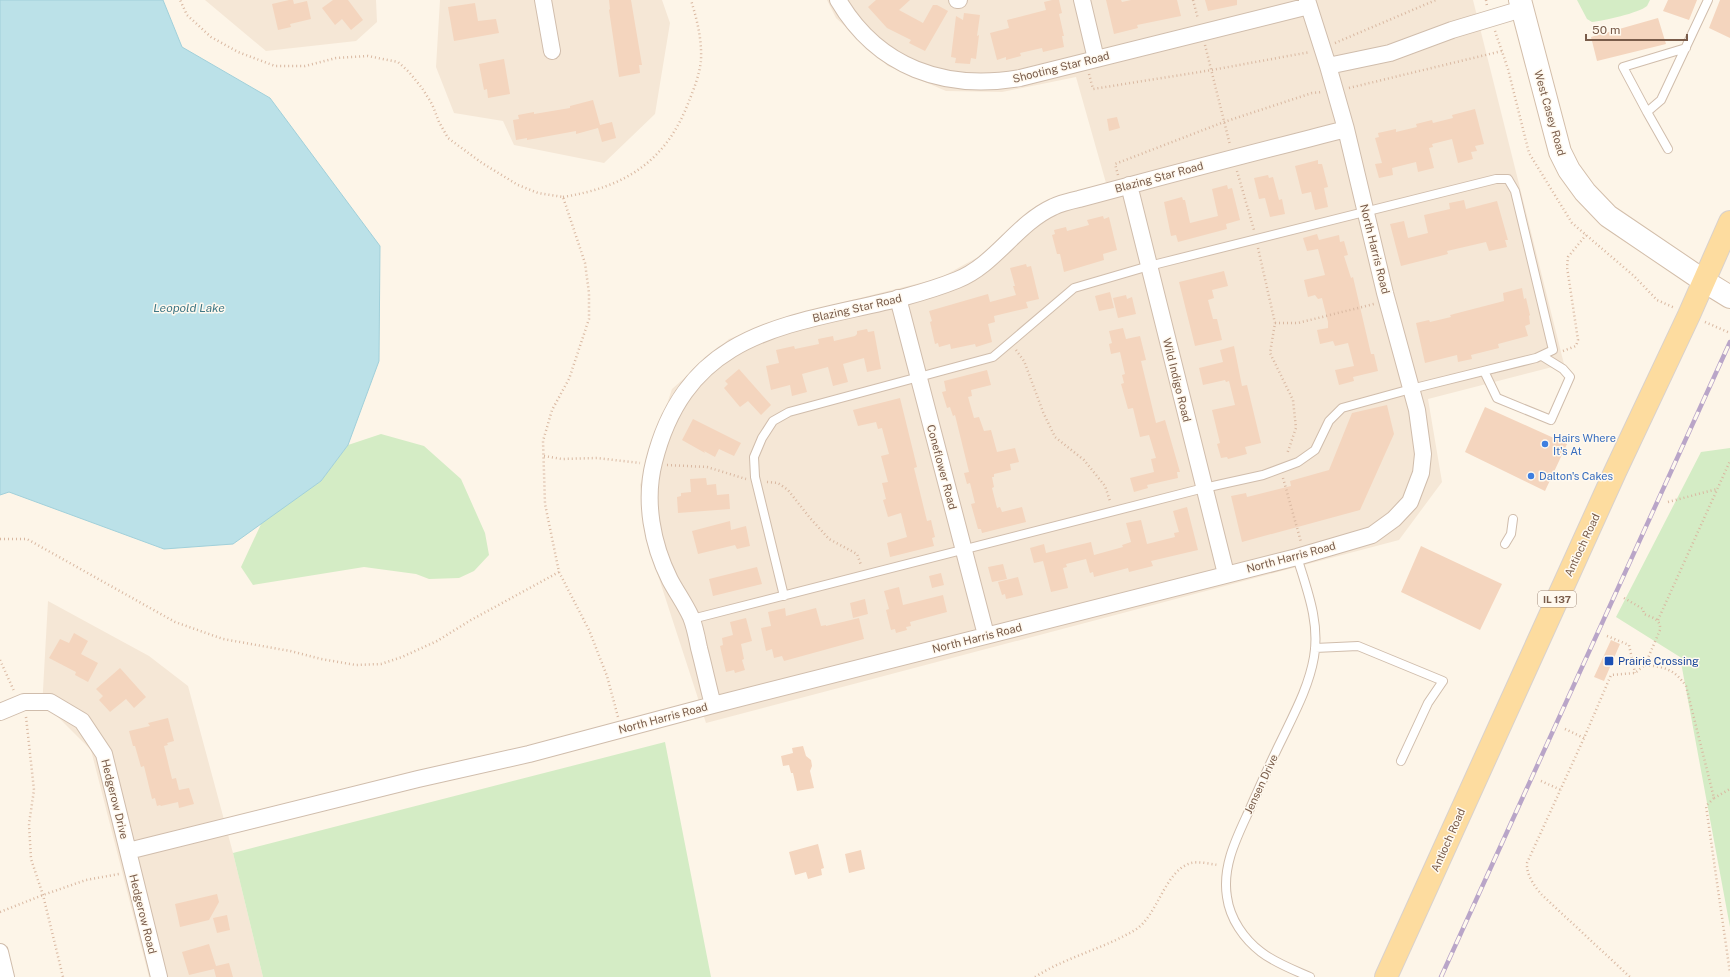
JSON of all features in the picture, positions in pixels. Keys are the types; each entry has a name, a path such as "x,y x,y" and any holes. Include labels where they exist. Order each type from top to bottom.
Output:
{"main road":[{"name":"West Casey Road","path":"1521,5 1560,152 1569,170 1585,192 1608,216 1730,297"},
{"name":"Antioch Road","path":"1386,977 1730,222"}],"street":[{"path":"544,0 552,51"},
{"name":"Shooting Star Road","path":"838,0 852,20 882,51 915,69 935,76 968,83 997,82 1020,78 1091,61 1308,3"},
{"path":"1082,0 1091,61"},
{"name":"North Harris Road","path":"128,852 418,779 529,754 713,705 1300,556 1372,535 1394,519 1410,502 1421,473 1423,454 1421,431 1387,301 1346,129 1308,3"},
{"path":"1328,66 1390,53 1521,5"},
{"name":"Blazing Star Road","path":"713,705 692,619 669,578 661,559 653,535 649,510 653,464 662,435 671,412 701,372 731,348 752,337 792,323 898,298 954,282 979,269 1036,217 1054,206 1125,186 1346,129"},
{"name":"Wild Indigo Road","path":"1125,186 1149,266 1226,574"},
{"name":"Coneflower Road","path":"898,298 986,636"},
{"name":"Hedgerow Drive","path":"0,712 24,702 50,702 82,721 104,754 128,852"},
{"name":"Hedgerow Road","path":"128,852 158,977"},
{"path":"0,952 6,977"}],"lane":[{"path":"1647,112 1661,100 1708,0"},
{"path":"1668,149 1623,67 1686,48"},
{"path":"692,619 784,596 964,550 1204,488 1263,475 1298,462 1315,450 1330,421 1342,408 1542,356 1553,350 1515,191 1508,179 1496,179 1149,266 1074,288 993,357 804,406 789,412 774,421 762,438 754,457 756,482 784,596"},
{"path":"1484,371 1497,398 1551,420 1570,377 1563,369 1542,356"},
{"path":"1505,544 1511,534 1513,519"},
{"name":"Jensen Drive","path":"1300,556 1314,614 1316,628 1315,648 1306,690 1262,780 1231,850 1228,866 1227,897 1238,927 1262,953 1310,977"},
{"path":"1315,648 1358,646 1443,681 1428,703 1401,761"}],"path":[{"path":"180,0 187,15 211,37 238,52 275,66 305,66 336,58 368,56 398,62 409,72 422,88 432,104 439,122 448,138 482,163 518,185 538,193 563,197 589,193 611,185 641,168 663,147 682,119 693,91 701,61 699,29 691,0"},
{"path":"1193,0 1256,239 1275,323 1270,353 1293,400 1296,428 1281,469 1300,556"},
{"path":"1091,61 1093,88 1212,70 1305,53 1322,48 1436,0"},
{"path":"1125,186 1115,164 1224,122 1312,93 1335,91 1502,51"},
{"path":"563,197 585,263 589,293 589,319 569,379 552,410 543,441 545,504 559,572 588,630 602,663 621,729"},
{"path":"1553,350 1562,352 1576,346 1578,340 1567,268 1568,257 1586,235"},
{"path":"1275,323 1298,323 1387,301"},
{"path":"1710,324 1730,333"},
{"path":"1010,342 1024,361 1043,412 1055,438 1084,460 1106,486 1114,511"},
{"path":"543,456 562,459 598,458 653,464 707,467 756,482 778,483 788,490 829,539 857,554 865,575"},
{"path":"1630,977 1542,896 1535,887 1527,869 1527,863 1561,790 1611,675 1635,674 1645,665 1660,630 1658,620 1730,461"},
{"path":"1668,502 1717,489"},
{"path":"0,539 27,539 175,622 190,628 222,639 356,665 381,664 402,658 437,641 471,620 559,572"},
{"path":"1624,598 1644,609 1644,614 1658,620"},
{"path":"1607,636 1629,645 1635,674"},
{"path":"0,660 26,714 34,790 29,824 31,858 43,895 64,977"},
{"path":"1645,665 1668,669 1678,675 1686,686 1714,798"},
{"path":"1565,729 1584,738"},
{"path":"1541,781 1561,790"},
{"path":"1730,789 1714,798 1706,806 1730,973"},
{"path":"1035,977 1050,968 1136,930 1149,918 1164,889 1182,867 1192,863 1228,866"},
{"path":"0,912 86,880 133,871"}],"shaded area":[{"path":"205,0 376,0 377,22 356,41 266,51"},
{"path":"440,0 662,0 670,23 655,114 604,163 514,145 503,121 454,113 436,67"},
{"path":"827,0 1473,0 1564,364 1428,399 1442,482 1399,540 706,723 654,563 640,485 672,389 729,339 804,312 940,278 980,256 1036,206 1106,183 1076,77 1002,92 946,91 888,66 836,18"},
{"path":"48,601 149,656 188,686 233,853 263,977 149,977 91,750 55,714 42,708"}],"green space":[{"path":"1577,0 1650,0 1647,6 1643,9 1629,14 1592,22 1587,19"},
{"path":"381,434 424,446 461,479 485,533 489,555 474,571 459,578 429,579 416,574 364,567 253,585 241,567 262,522 321,481 348,445"},
{"path":"1730,448 1730,927 1680,657 1616,617 1701,452"},
{"path":"665,742 711,977 263,977 233,853"}],"water":[{"name":"Leopold Lake","path":"0,0 163,0 182,47 270,98 380,246 379,361 348,445 321,481 233,544 164,549 9,492 0,495"}],"building":[{"path":"293,0 294,4 307,1 311,19 290,24 291,27 278,30 272,4"},
{"path":"333,0 348,0 363,20 351,30 342,19 335,25 322,8"},
{"path":"609,0 631,0 642,65 639,65 640,73 619,77 609,10"},
{"path":"876,0 910,0 899,10 923,23 933,5 937,5 948,11 925,51 909,43 911,40 887,28 868,7"},
{"path":"1059,0 1062,13 1059,14 1064,36 1062,36 1064,47 1043,52 1042,48 1020,53 1021,56 1006,60 1006,57 997,60 990,33 1009,28 1007,20 1046,10 1044,2"},
{"path":"1106,0 1121,0 1122,2 1131,0 1177,0 1181,16 1137,25 1138,28 1114,34"},
{"path":"1205,0 1237,0 1237,5 1208,11"},
{"path":"1668,0 1697,0 1689,20 1663,11"},
{"path":"1720,0 1730,0 1730,38 1709,28"},
{"path":"475,3 478,21 496,19 499,33 454,41 448,7"},
{"path":"964,13 980,15 976,59 971,58 970,64 955,63 956,58 951,57 956,16 963,20"},
{"path":"1658,18 1666,44 1597,61 1591,37"},
{"path":"504,59 510,94 488,98 487,89 484,90 479,64"},
{"path":"593,100 600,125 612,122 616,138 602,142 598,128 576,134 576,131 527,140 527,138 516,140 513,120 519,119 518,115 570,108 570,106"},
{"path":"1475,109 1484,144 1475,146 1477,151 1471,152 1473,159 1458,163 1452,139 1432,144 1433,147 1429,148 1434,168 1418,172 1416,162 1392,168 1393,175 1379,178 1375,164 1382,163 1375,138 1379,137 1378,133 1396,129 1396,132 1417,127 1416,124 1432,120 1433,123 1453,118 1452,115"},
{"path":"1117,117 1120,128 1109,131 1107,119"},
{"path":"1318,160 1318,164 1322,164 1328,187 1324,188 1328,207 1315,210 1311,192 1302,194 1295,166"},
{"path":"1268,175 1269,178 1273,177 1279,200 1282,199 1285,214 1270,217 1265,198 1259,199 1254,178"},
{"path":"1227,185 1228,189 1232,188 1240,220 1226,224 1227,229 1178,242 1176,235 1171,236 1164,202 1182,197 1183,200 1185,200 1190,223 1218,216 1212,189"},
{"path":"1464,200 1466,209 1497,201 1508,240 1505,240 1507,247 1489,251 1486,242 1447,251 1448,254 1401,266 1390,224 1404,221 1408,238 1428,233 1424,215 1450,209 1449,203"},
{"path":"1103,216 1104,219 1109,217 1117,250 1103,254 1104,260 1064,272 1060,254 1057,254 1052,235 1055,234 1054,230 1066,227 1067,231 1089,225 1087,220"},
{"path":"1317,234 1319,240 1339,235 1340,242 1344,241 1348,255 1344,256 1351,278 1353,277 1371,354 1374,354 1378,371 1353,377 1354,381 1339,385 1335,370 1354,366 1348,343 1335,346 1333,341 1320,344 1317,330 1328,328 1322,298 1318,299 1315,295 1308,297 1304,280 1325,275 1318,249 1307,251 1303,238"},
{"path":"1026,264 1027,267 1031,266 1039,299 1026,302 1028,308 994,316 995,322 988,324 992,342 976,347 975,344 951,349 950,344 939,347 938,343 935,344 929,311 988,294 990,302 1016,295 1010,268"},
{"path":"1224,271 1228,286 1212,290 1214,298 1208,300 1213,319 1217,319 1222,340 1195,346 1179,282"},
{"path":"1522,288 1524,299 1526,298 1530,315 1530,324 1525,326 1528,336 1498,344 1499,348 1471,355 1472,359 1458,362 1457,355 1425,363 1416,323 1429,320 1430,322 1451,317 1450,315 1504,301 1503,293"},
{"path":"1110,292 1114,308 1099,311 1095,296"},
{"path":"1126,295 1127,299 1132,297 1136,314 1118,318 1113,298"},
{"path":"1123,328 1126,339 1140,336 1146,360 1141,361 1156,423 1165,420 1180,472 1177,472 1178,478 1147,485 1148,488 1134,492 1130,478 1154,472 1151,459 1156,458 1149,435 1140,437 1133,408 1128,409 1121,384 1124,383 1122,375 1125,374 1120,352 1111,354 1109,344 1112,343 1109,331"},
{"path":"867,329 868,332 874,331 881,369 867,372 864,358 843,364 848,382 833,386 828,367 802,374 807,392 792,396 790,385 771,390 766,366 779,363 776,350 794,346 795,349 819,344 818,339 833,336 834,341 855,336 857,331"},
{"path":"1234,346 1242,386 1247,385 1261,443 1245,447 1247,454 1228,459 1227,457 1221,458 1217,444 1220,443 1212,410 1235,405 1229,381 1226,382 1225,380 1203,385 1199,368 1223,362 1220,350"},
{"path":"739,369 771,405 761,415 748,401 740,407 724,388 728,384 725,381"},
{"path":"987,370 991,385 971,390 972,396 968,397 974,418 979,417 984,431 991,430 997,452 1015,448 1019,462 1010,464 1011,470 994,474 994,477 992,477 994,487 992,488 997,508 1000,507 1002,512 1022,507 1026,522 982,533 981,529 978,529 971,504 975,503 970,483 967,484 964,473 969,472 955,415 953,416 950,407 947,408 942,392 946,391 944,381"},
{"path":"900,398 917,467 914,468 927,521 931,520 935,537 932,538 934,546 890,557 887,543 907,537 901,513 888,517 883,500 886,499 882,483 888,482 881,456 889,454 882,428 878,429 876,422 858,426 853,410"},
{"path":"1387,405 1394,434 1360,510 1242,542 1231,496 1246,493 1247,497 1291,486 1290,481 1329,470 1352,413"},
{"path":"1485,407 1567,444 1545,491 1465,452"},
{"path":"693,419 741,443 734,456 719,449 715,457 682,440"},
{"path":"706,478 707,485 716,484 717,495 729,494 730,509 678,513 677,497 681,496 681,493 691,492 690,479"},
{"path":"1187,507 1198,550 1151,561 1153,566 1129,572 1128,568 1094,577 1093,572 1090,573 1086,559 1066,564 1067,567 1063,568 1068,588 1051,592 1043,561 1034,563 1030,548 1044,544 1046,553 1091,542 1094,555 1123,547 1122,545 1131,542 1126,523 1141,520 1147,544 1175,537 1174,533 1179,532 1173,511"},
{"path":"730,521 731,530 746,526 750,546 737,549 735,545 698,554 692,531"},
{"path":"1421,546 1502,584 1480,630 1401,592"},
{"path":"1003,564 1007,579 992,582 988,567"},
{"path":"757,567 762,584 713,596 709,579"},
{"path":"941,573 944,585 932,588 929,576"},
{"path":"1018,577 1023,595 1006,599 1005,594 1002,595 998,582"},
{"path":"899,587 903,605 943,595 947,612 910,622 911,626 906,627 907,630 896,633 895,629 891,630 886,610 889,609 884,591"},
{"path":"865,599 868,614 853,618 850,603"},
{"path":"785,608 786,616 816,608 821,626 859,618 864,639 784,661 782,656 774,658 772,649 766,651 761,628 771,626 768,612"},
{"path":"746,618 752,641 741,644 744,659 742,660 745,670 735,673 734,670 726,672 720,646 723,645 722,638 733,635 730,622"},
{"path":"74,633 88,641 81,654 98,663 88,682 75,675 76,672 49,658 60,639 69,643"},
{"path":"1611,640 1620,644 1604,681 1594,677"},
{"path":"120,668 146,697 134,708 126,699 110,712 99,700 103,696 96,689"},
{"path":"168,718 174,741 167,743 168,745 164,746 172,779 176,778 179,790 189,788 194,804 179,808 178,802 157,806 155,798 152,799 144,766 141,767 129,731 150,726 148,723"},
{"path":"803,746 806,756 811,760 812,766 810,771 814,788 797,791 793,773 791,773 789,765 783,766 781,756 793,753 792,748"},
{"path":"818,844 824,868 821,869 822,875 808,879 806,872 795,875 789,852"},
{"path":"861,850 865,869 849,873 845,854"},
{"path":"217,894 219,902 209,920 180,927 175,904"},
{"path":"227,915 230,930 217,933 213,918"},
{"path":"209,944 216,966 229,963 233,977 216,977 214,969 189,975 182,952"}],"railway":[{"path":"1441,977 1730,342"}],"place":[{"name":"Hairs Where It's At","path":"1545,444"},
{"name":"Dalton's Cakes","path":"1531,476"},
{"name":"Prairie Crossing","path":"1609,661"}]}
